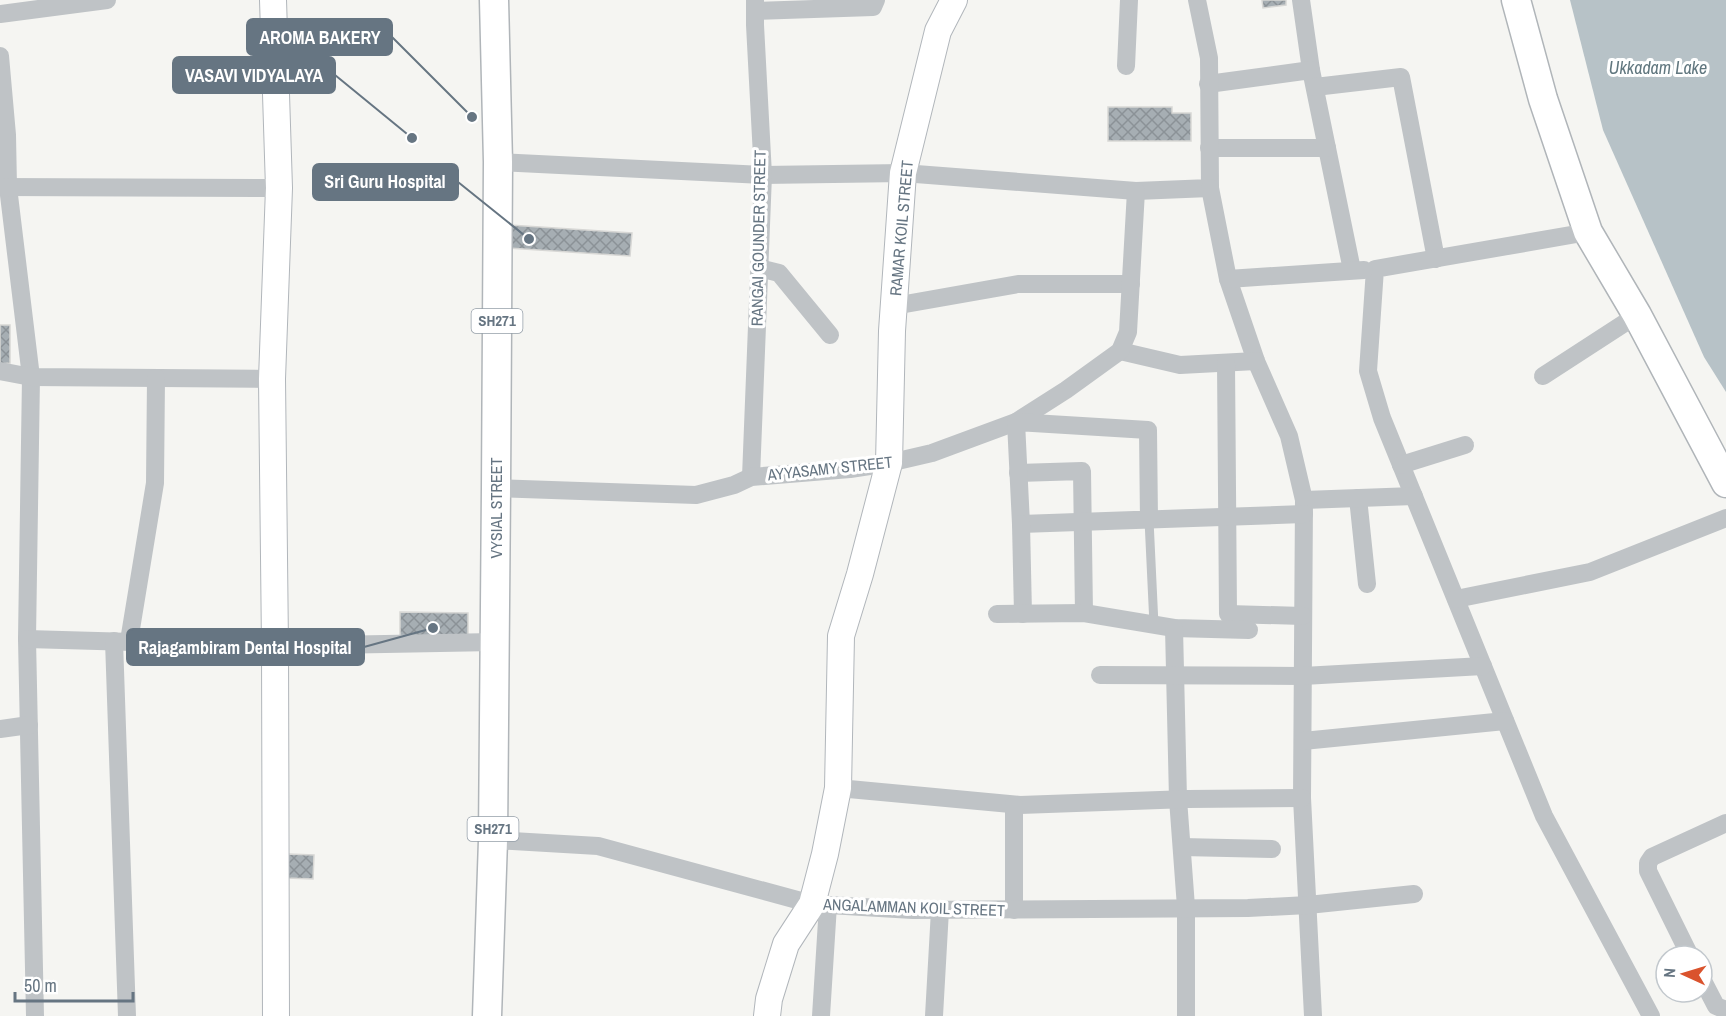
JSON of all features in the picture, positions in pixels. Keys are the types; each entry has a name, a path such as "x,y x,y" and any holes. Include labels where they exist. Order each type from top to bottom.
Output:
{"main road":[{"name":"VYSIAL STREET","path":"486,1016 493,840 495,642 498,162 494,0"},
{"path":"1516,0 1543,99 1588,232 1637,315 1726,483"}],"street":[{"path":"0,14 107,0"},
{"path":"273,0 279,188 272,379 276,1016"},
{"path":"755,6 873,7 876,0"},
{"name":"RAMAR KOIL STREET","path":"766,1016 786,944 820,904 825,854 838,788 841,636 889,463 894,306 903,173 938,31 954,0"},
{"path":"1126,66 1129,0"},
{"path":"1197,0 1209,58 1210,188 1228,279 1256,361 1289,436 1304,507 1302,798 1313,1016"},
{"path":"1301,0 1313,78 1352,270"},
{"name":"RANGAI GOUNDER STREET","path":"751,477 762,175 755,6"},
{"path":"0,57 6,135 4,188 31,377 27,639 35,1016"},
{"path":"1209,84 1313,78 1401,77 1436,259"},
{"path":"1209,148 1327,148"},
{"path":"498,162 762,175 903,173 1136,191 1210,188"},
{"path":"4,188 279,188"},
{"path":"1136,191 1128,332 1120,351 1180,365 1256,361"},
{"path":"1228,279 1375,269 1588,232"},
{"path":"759,268 778,273 830,336"},
{"path":"1375,269 1368,371 1382,418 1544,816 1651,1016"},
{"path":"894,306 1018,284 1131,284"},
{"path":"1543,376 1637,315"},
{"name":"AYYASAMY STREET","path":"496,488 696,495 734,485 751,477 850,469 889,463 932,453 1016,422 1120,351"},
{"path":"1226,363 1228,614 1303,616"},
{"path":"0,371 31,377 272,379"},
{"path":"127,1016 122,641 155,483 156,378"},
{"path":"1023,614 1016,422 1148,430 1149,520"},
{"path":"1401,465 1465,445"},
{"path":"1018,473 1082,471 1083,613"},
{"path":"1021,525 1228,517 1358,498 1414,496"},
{"path":"1358,498 1367,584"},
{"path":"1456,599 1590,572 1726,518"},
{"path":"997,614 1083,613 1174,628 1249,630"},
{"path":"1174,628 1178,799 1186,907 1186,1016"},
{"path":"27,639 275,646 495,642"},
{"path":"1100,675 1303,676 1483,666"},
{"path":"1303,741 1505,721"},
{"path":"0,729 29,726"},
{"path":"838,788 1014,805 1178,799 1302,798"},
{"path":"1014,805 1014,910"},
{"path":"1684,944 1648,871 1648,863 1652,857 1726,823"},
{"name":"ANGALAMMAN KOIL STREET","path":"493,840 598,846 820,904 940,910 1248,908 1308,905 1414,894"},
{"path":"1182,847 1272,849"},
{"path":"820,904 820,1016"},
{"path":"934,1016 940,910"},
{"path":"1714,1002 1716,1006 1726,1010"}],"lane":[{"path":"1149,520 1154,625"}],"water":[{"name":"Ukkadam Lake","path":"1570,0 1726,0 1726,392 1704,357 1603,130"}],"building":[{"path":"1262,0 1286,0 1286,5 1263,8"},
{"path":"1108,107 1172,107 1172,113 1191,113 1191,141 1108,141"},
{"path":"509,225 632,233 630,256 507,248"},
{"path":"0,325 10,325 10,363 0,364"},
{"path":"400,612 468,613 468,639 400,638"},
{"path":"288,854 314,855 313,879 287,878"}],"place":[{"name":"AROMA BAKERY","path":"472,117"},
{"name":"VASAVI VIDYALAYA","path":"412,138"},
{"name":"Sri Guru Hospital","path":"529,239"},
{"name":"Rajagambiram Dental Hospital","path":"433,628"}]}
